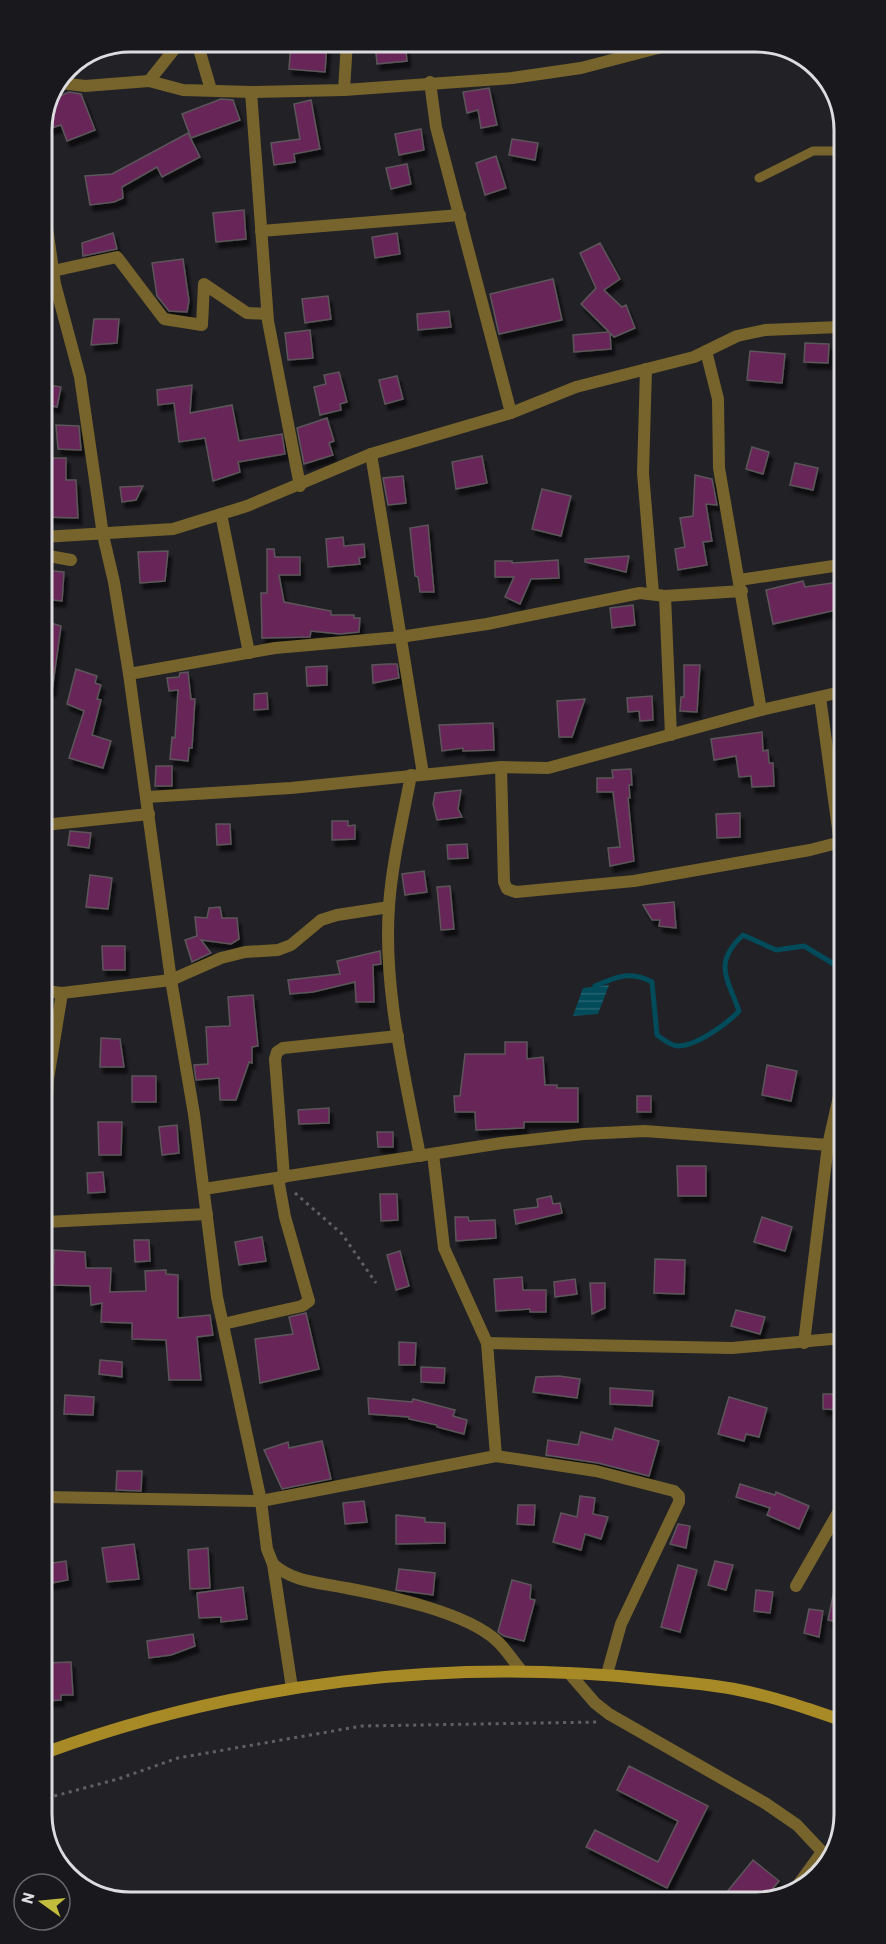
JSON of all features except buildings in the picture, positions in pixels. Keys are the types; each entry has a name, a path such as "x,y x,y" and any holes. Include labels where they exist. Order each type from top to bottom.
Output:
{"main road":[{"path":"52,1750 186,1710 292,1688 402,1675 521,1670 607,1674 741,1690 834,1717"}],"street":[{"path":"149,81 172,52"},
{"path":"200,52 211,90"},
{"path":"344,90 346,52"},
{"path":"68,84 85,86 149,81 183,90 251,92 344,90 430,82 512,78 581,68 625,53"},
{"path":"430,82 436,127 511,413"},
{"path":"251,92 267,314 300,486"},
{"path":"261,231 460,215"},
{"path":"267,314 247,313 204,284 202,325 164,319 117,257 53,271 80,377 103,535 114,582 129,675 171,980 223,1324 261,1501 267,1550 273,1564 292,1688"},
{"path":"53,537 173,529 300,486 371,454 511,413 576,387 694,357 737,336 765,330 834,327"},
{"path":"706,351 718,399 719,468 761,710"},
{"path":"646,369 643,473 659,594 671,735"},
{"path":"371,454 400,637 417,775 389,907 389,968 398,1036 427,1155 444,1248 487,1344 496,1456"},
{"path":"221,514 249,653"},
{"path":"53,557 71,560"},
{"path":"129,675 249,653 400,637 487,624 640,593 659,594 740,585 834,566"},
{"path":"147,797 291,788 501,767 548,768 761,710 834,694"},
{"path":"820,697 834,801"},
{"path":"501,767 504,882 507,889 516,892 634,881 834,846"},
{"path":"53,824 149,814"},
{"path":"52,992 62,993 171,980 221,958 245,952 278,950 291,945 321,920 337,915 389,907"},
{"path":"52,1052 62,993"},
{"path":"223,1324 302,1306 309,1301 285,1217 275,1059 277,1052 283,1048 398,1036"},
{"path":"804,1343 828,1145 834,1118"},
{"path":"204,1189 584,1134 645,1131 834,1145"},
{"path":"52,1222 207,1214"},
{"path":"487,1344 690,1348 804,1343 834,1339"},
{"path":"52,1497 261,1501 496,1456 596,1471 674,1491 680,1496 679,1502 621,1624 607,1674"},
{"path":"796,1586 834,1520"},
{"path":"273,1564 286,1575 306,1582 400,1599 462,1621 498,1641 521,1670"},
{"path":"569,1673 595,1703 622,1721 765,1803 797,1825 823,1852"}],"lane":[{"path":"759,178 813,151 834,151"}],"path":[{"path":"281,1177 342,1234 376,1283"},
{"path":"52,1797 118,1779 178,1758 362,1726 622,1721"}],"water":[{"path":"609,985 598,1014 573,1016 583,988"}],"waterway":[{"path":"595,986 624,976 637,976 652,982 657,1035 670,1044 678,1046 711,1033 739,1011 727,979 725,962 728,954 743,935 776,950 804,946 834,964"}]}
